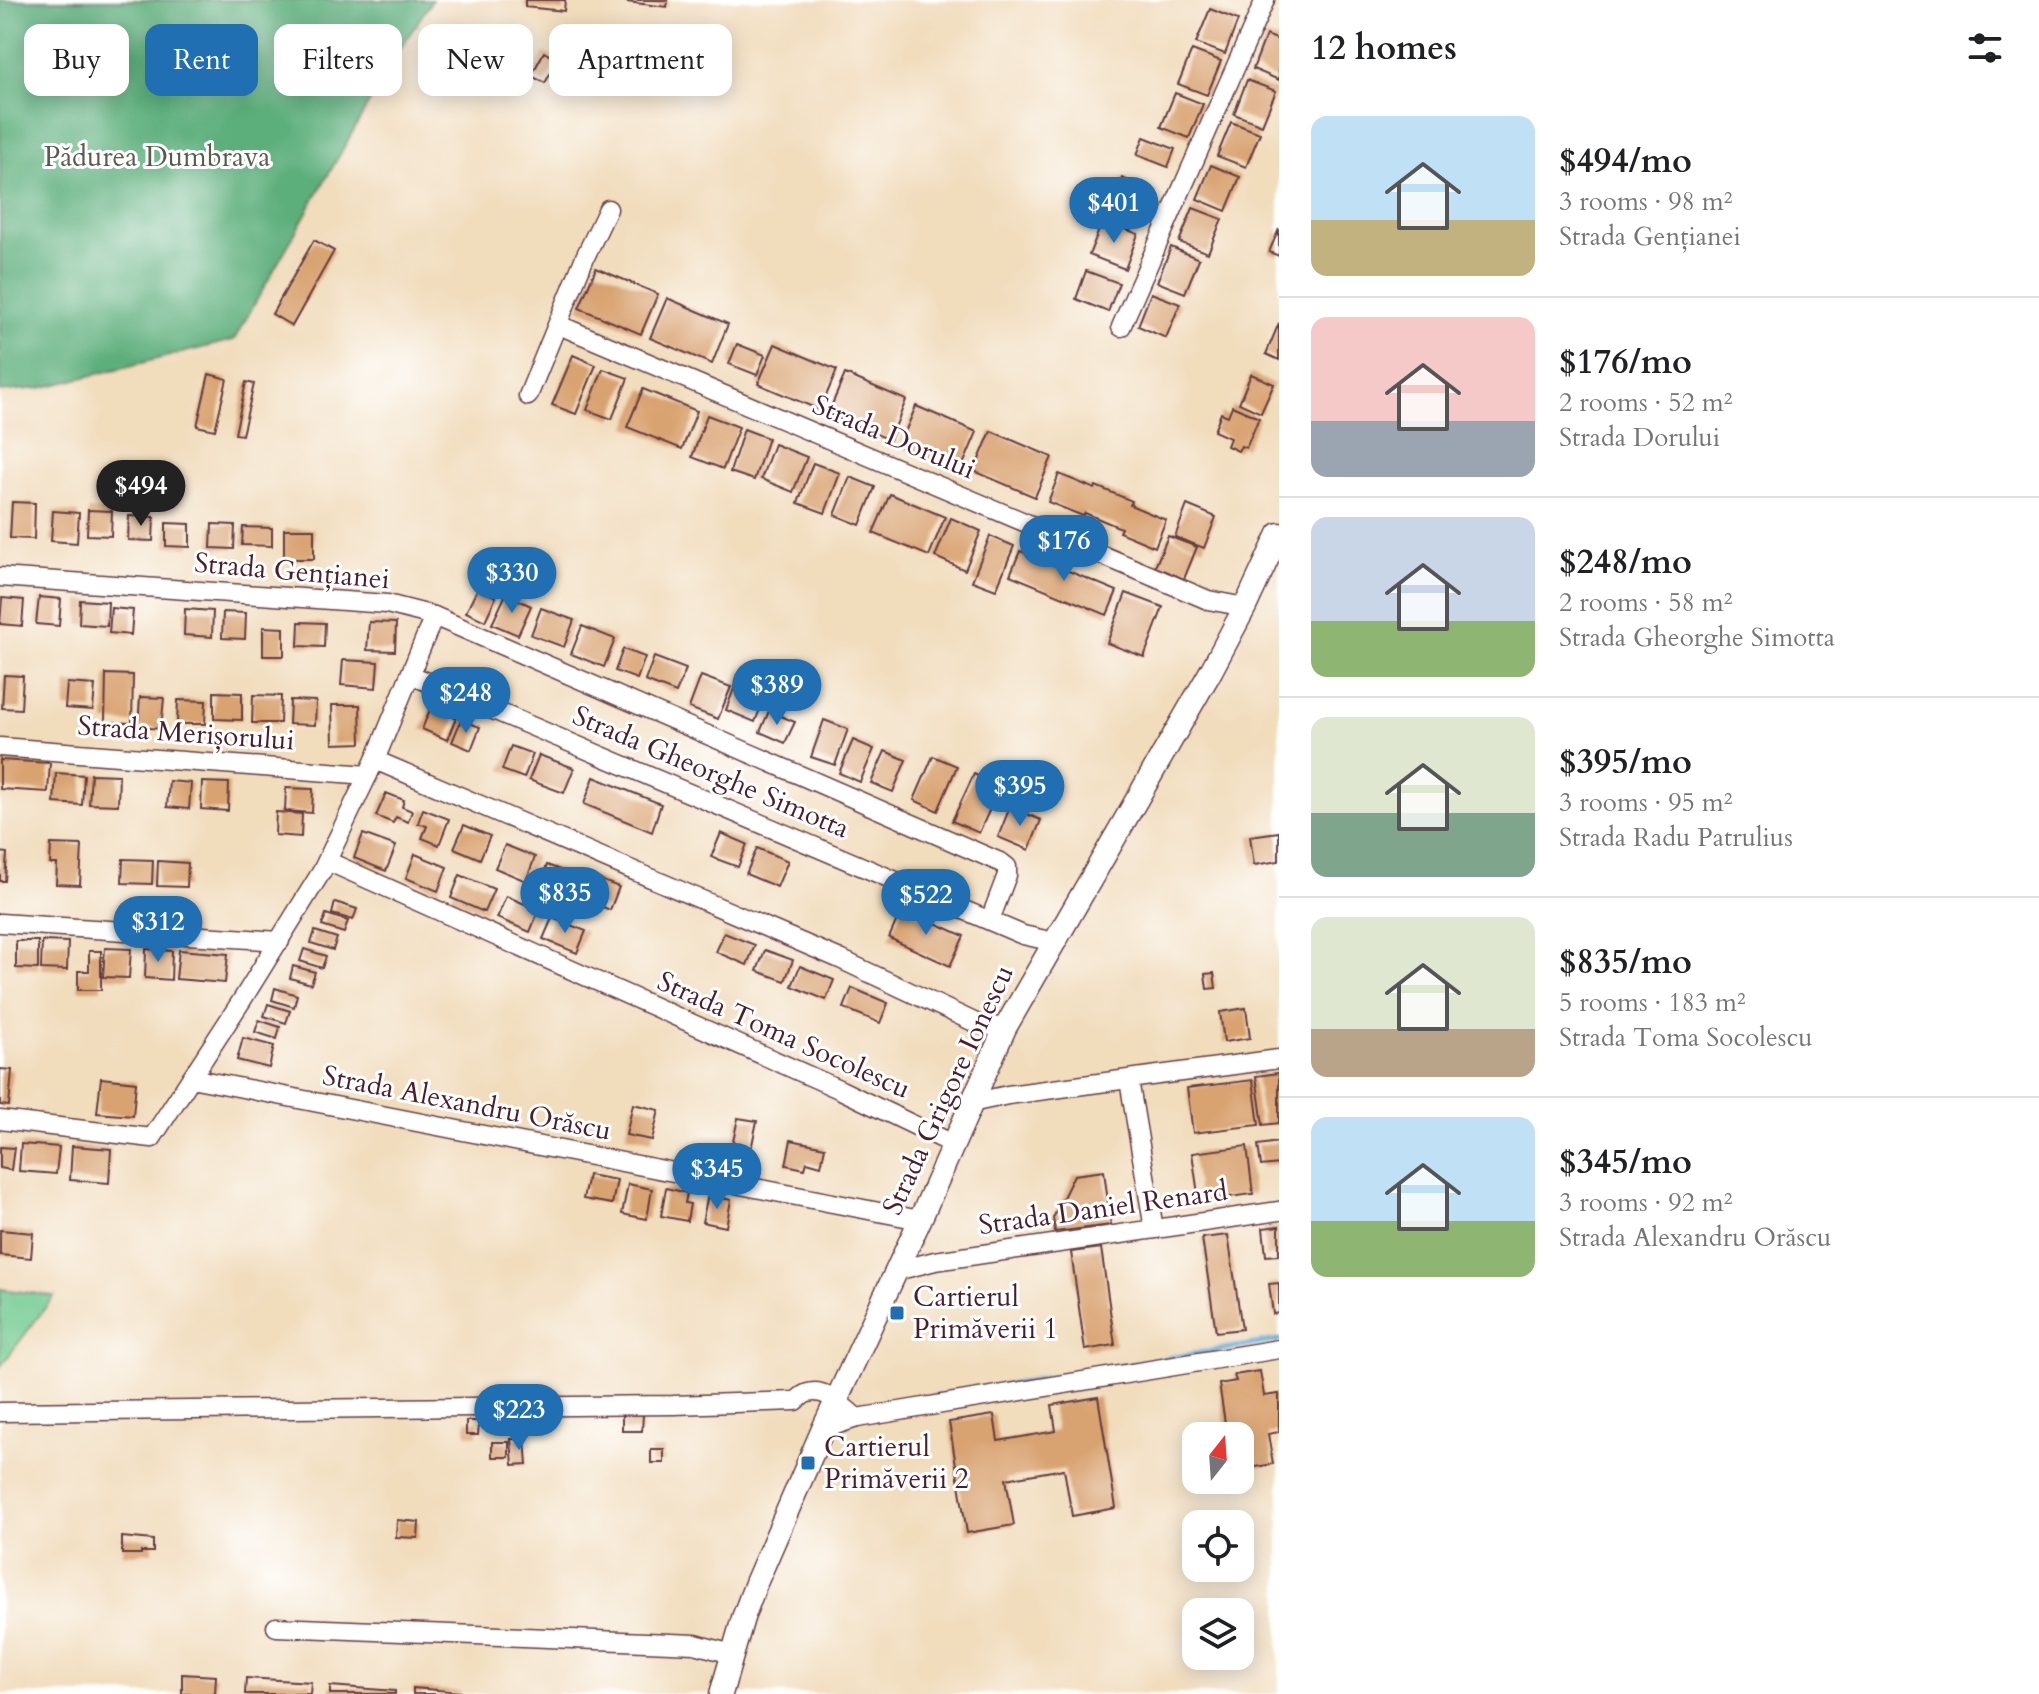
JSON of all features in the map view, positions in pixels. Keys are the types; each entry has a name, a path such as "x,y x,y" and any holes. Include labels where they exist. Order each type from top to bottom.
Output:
{"main road":[{"name":"Strada Grigore Ionescu","path":"721,1694 756,1583 1001,1037 1234,628 1279,534"}],"street":[{"path":"1121,327 1265,0"},
{"path":"528,396 608,209"},
{"name":"Strada Dorului","path":"559,325 1208,600 1245,607"},
{"name":"Strada Gențianei","path":"0,577 387,604 434,616 1002,863 1007,867 1007,875 990,920"},
{"name":"Strada Dorului","path":"1208,600 1234,628"},
{"path":"0,1120 152,1138 280,941 327,861 372,768 434,616"},
{"name":"Strada Gheorghe Simotta","path":"411,675 990,920 1048,951"},
{"name":"Strada Merișorului","path":"0,747 372,768 840,959 1001,1037"},
{"name":"Strada Toma Socolescu","path":"327,861 841,1090 953,1144"},
{"path":"0,923 280,941"},
{"path":"971,1103 1008,1095 1279,1059"},
{"path":"983,1075 1008,1095"},
{"name":"Strada Alexandru Orăscu","path":"191,1078 920,1220"},
{"path":"1129,1080 1154,1229"},
{"name":"Strada Daniel Renard","path":"896,1271 935,1261 1279,1211"},
{"path":"907,1247 935,1261"},
{"path":"823,1429 857,1418 1279,1349"},
{"path":"0,1412 673,1405 796,1401 808,1393 822,1393 857,1418"},
{"path":"276,1627 695,1644 732,1654"}],"green space":[{"name":"Pădurea Dumbrava","path":"0,0 432,0 402,46 402,24 274,24 274,96 373,96 234,340 41,388 0,392"},
{"path":"0,1289 54,1296 0,1367"}],"building":[{"path":"525,0 565,0 564,11 525,7"},
{"path":"627,0 668,0 667,7"},
{"path":"1210,9 1238,20 1225,54 1196,43"},
{"path":"1266,35 1279,40 1279,80 1253,69"},
{"path":"1192,50 1221,61 1207,95 1178,84"},
{"path":"544,52 549,55 549,76 545,83 533,77"},
{"path":"1247,80 1276,91 1262,125 1234,114"},
{"path":"1175,93 1203,104 1189,138 1161,127"},
{"path":"1231,122 1260,133 1246,167 1217,156"},
{"path":"1144,137 1175,149 1168,167 1137,155"},
{"path":"1211,165 1240,177 1226,211 1197,199"},
{"path":"1122,178 1156,192 1149,210 1115,196"},
{"path":"1193,208 1222,219 1208,253 1179,242"},
{"path":"1103,220 1138,234 1125,269 1089,255"},
{"path":"1279,229 1279,256 1269,252"},
{"path":"314,240 334,251 292,326 272,314"},
{"path":"1171,247 1199,259 1185,293 1157,282"},
{"path":"596,268 658,294 641,334 579,308"},
{"path":"1086,271 1119,283 1108,312 1076,299"},
{"path":"1151,293 1180,304 1166,338 1138,326"},
{"path":"667,298 728,324 712,364 650,338"},
{"path":"1279,323 1279,360 1266,354"},
{"path":"737,344 765,355 757,375 729,364"},
{"path":"775,344 837,370 820,410 758,384"},
{"path":"573,355 596,365 576,414 552,405"},
{"path":"603,369 628,378 612,419 587,410"},
{"path":"209,374 227,379 215,430 197,426"},
{"path":"845,374 906,400 890,440 828,414"},
{"path":"1251,374 1274,384 1261,413 1239,403"},
{"path":"246,382 254,384 242,435 235,434"},
{"path":"643,389 697,411 682,449 627,427"},
{"path":"916,406 977,432 960,472 899,446"},
{"path":"1232,406 1259,418 1246,448 1241,446 1238,451 1227,446 1230,438 1214,431 1221,413 1228,416"},
{"path":"707,415 739,427 723,469 692,457"},
{"path":"744,429 768,438 754,480 730,472"},
{"path":"991,431 1052,457 1035,497 974,471"},
{"path":"774,444 807,457 793,492 761,479"},
{"path":"813,463 840,473 825,513 798,503"},
{"path":"1059,474 1132,501 1130,505 1166,520 1155,547 1119,532 1121,528 1048,502"},
{"path":"850,477 875,487 860,525 835,515"},
{"path":"890,494 945,517 929,556 873,533"},
{"path":"12,502 35,503 34,539 10,538"},
{"path":"1187,505 1216,517 1204,548 1175,537"},
{"path":"88,510 112,511 111,536 87,535"},
{"path":"53,511 79,513 77,543 51,541"},
{"path":"129,516 154,517 153,541 128,540"},
{"path":"951,518 981,531 965,570 935,557"},
{"path":"166,523 190,524 190,547 166,546"},
{"path":"212,524 235,525 234,549 211,548"},
{"path":"243,527 272,528 272,546 242,545"},
{"path":"284,529 314,529 314,559 284,559"},
{"path":"990,536 1014,546 996,590 972,581"},
{"path":"1168,536 1197,547 1184,579 1155,567"},
{"path":"1020,551 1117,591 1107,615 1010,575"},
{"path":"478,588 496,597 485,621 466,612"},
{"path":"1126,593 1163,607 1144,657 1107,643"},
{"path":"506,594 531,606 518,635 492,624"},
{"path":"39,597 61,599 59,626 36,624"},
{"path":"2,598 24,600 22,626 0,624"},
{"path":"80,600 108,602 107,626 79,624"},
{"path":"111,608 133,610 131,635 109,633"},
{"path":"541,608 574,620 564,647 531,635"},
{"path":"185,609 213,611 212,637 184,635"},
{"path":"223,612 246,613 245,639 222,638"},
{"path":"299,622 325,623 324,647 298,646"},
{"path":"369,622 396,623 395,651 367,650"},
{"path":"582,626 615,639 604,667 571,654"},
{"path":"263,627 284,628 284,656 263,656"},
{"path":"623,649 645,657 637,679 615,671"},
{"path":"654,657 686,669 676,693 645,681"},
{"path":"343,660 378,662 376,688 341,685"},
{"path":"741,670 761,678 758,687 767,691 755,722 726,710"},
{"path":"106,674 133,675 132,723 105,722"},
{"path":"4,675 23,676 21,709 2,708"},
{"path":"701,676 731,687 718,719 689,708"},
{"path":"67,683 95,685 93,710 65,708"},
{"path":"214,692 242,693 242,720 214,719"},
{"path":"253,695 281,696 280,723 252,723"},
{"path":"140,697 164,698 161,729 138,727"},
{"path":"178,700 206,701 205,724 177,724"},
{"path":"290,700 316,701 315,725 289,724"},
{"path":"332,705 360,705 361,743 333,744"},
{"path":"431,707 456,718 447,740 422,729"},
{"path":"769,711 795,722 785,743 760,732"},
{"path":"461,720 480,727 471,750 452,742"},
{"path":"824,720 848,729 835,765 811,757"},
{"path":"853,740 874,749 860,782 839,773"},
{"path":"511,746 533,754 524,778 502,770"},
{"path":"885,751 906,760 893,792 871,783"},
{"path":"539,755 574,768 564,793 529,780"},
{"path":"933,756 957,766 938,811 914,800"},
{"path":"0,760 50,763 48,792 0,789"},
{"path":"56,773 84,775 82,805 54,803"},
{"path":"91,774 119,775 118,805 89,804"},
{"path":"974,774 1000,787 979,833 952,821"},
{"path":"594,777 661,804 652,832 584,804"},
{"path":"169,781 191,783 189,809 167,807"},
{"path":"202,782 229,783 228,811 201,809"},
{"path":"286,788 313,789 312,813 285,811"},
{"path":"386,793 404,800 402,807 412,811 408,822 396,817 393,823 376,816"},
{"path":"1010,807 1041,820 1029,850 998,837"},
{"path":"423,809 449,819 439,845 422,838 427,826 418,823"},
{"path":"276,812 302,814 301,837 275,835"},
{"path":"464,825 490,836 480,859 454,848"},
{"path":"1279,832 1279,861 1254,865 1250,836"},
{"path":"721,833 747,844 738,867 711,857"},
{"path":"363,834 396,846 386,871 354,858"},
{"path":"51,844 82,845 80,885 56,884 57,864 50,864"},
{"path":"505,845 535,857 526,881 495,868"},
{"path":"757,848 788,861 777,887 746,874"},
{"path":"0,852 7,853 5,881 0,881"},
{"path":"415,854 447,867 438,891 406,878"},
{"path":"123,859 153,860 152,884 122,883"},
{"path":"158,861 188,863 187,887 157,886"},
{"path":"547,865 576,876 568,896 539,885"},
{"path":"460,875 494,889 484,912 451,898"},
{"path":"592,877 619,887 610,910 583,899"},
{"path":"506,896 539,910 530,932 497,918"},
{"path":"335,902 357,909 353,920 332,914"},
{"path":"902,908 964,936 950,966 889,938"},
{"path":"326,914 348,921 344,933 322,926"},
{"path":"552,918 586,931 577,953 543,939"},
{"path":"315,931 337,938 333,950 311,943"},
{"path":"724,933 755,945 747,965 716,952"},
{"path":"16,941 38,941 38,969 16,968"},
{"path":"42,941 68,942 67,970 41,969"},
{"path":"105,948 131,949 129,978 103,977"},
{"path":"146,949 172,951 171,980 145,978"},
{"path":"304,949 326,956 322,968 300,961"},
{"path":"179,950 228,954 225,983 176,979"},
{"path":"765,950 793,960 785,981 757,971"},
{"path":"89,951 101,951 101,990 78,990 78,971 89,971"},
{"path":"293,966 315,972 311,984 290,978"},
{"path":"800,966 834,980 826,1000 792,986"},
{"path":"1214,973 1216,988 1207,989 1205,974"},
{"path":"275,988 297,995 294,1007 272,1000"},
{"path":"852,988 888,1003 880,1023 844,1008"},
{"path":"268,1004 290,1011 286,1023 264,1016"},
{"path":"1246,1008 1250,1038 1224,1042 1220,1012"},
{"path":"259,1020 280,1027 277,1039 255,1032"},
{"path":"243,1038 274,1046 269,1068 237,1060"},
{"path":"0,1069 12,1070 9,1106 0,1105"},
{"path":"1279,1073 1279,1123 1263,1125 1256,1076"},
{"path":"101,1078 136,1082 133,1116 97,1113"},
{"path":"1253,1080 1259,1125 1193,1133 1187,1088"},
{"path":"633,1104 659,1110 652,1140 626,1135"},
{"path":"738,1118 757,1121 748,1164 729,1161"},
{"path":"791,1140 825,1147 821,1166 807,1162 805,1169 786,1165"},
{"path":"1279,1142 1279,1164 1261,1166 1258,1145"},
{"path":"21,1144 59,1147 56,1174 19,1171"},
{"path":"72,1146 111,1149 109,1183 70,1180"},
{"path":"1247,1146 1253,1194 1199,1201 1192,1153"},
{"path":"0,1147 14,1148 11,1170 0,1168"},
{"path":"1104,1171 1111,1225 1055,1232 1053,1218 1074,1175"},
{"path":"588,1175 617,1180 612,1204 583,1199"},
{"path":"628,1184 652,1189 647,1219 622,1214"},
{"path":"666,1188 687,1193 685,1203 690,1204 687,1221 661,1216"},
{"path":"708,1195 731,1200 726,1227 702,1222"},
{"path":"1279,1226 1279,1255 1266,1256 1263,1228"},
{"path":"0,1230 33,1233 31,1258 0,1255"},
{"path":"1228,1235 1242,1329 1216,1332 1202,1238"},
{"path":"1101,1248 1115,1345 1085,1350 1071,1252"},
{"path":"1279,1283 1279,1313 1273,1314 1269,1284"},
{"path":"1260,1371 1264,1396 1279,1394 1279,1432 1268,1434 1273,1464 1254,1467 1254,1422 1225,1422 1219,1384 1236,1381 1234,1375"},
{"path":"1098,1397 1116,1508 1072,1516 1064,1469 1006,1479 1014,1525 967,1533 949,1422 994,1415 998,1441 1056,1431 1052,1405"},
{"path":"622,1414 643,1415 642,1431 622,1431"},
{"path":"466,1421 479,1421 478,1435 466,1435"},
{"path":"511,1439 525,1439 527,1464 513,1465"},
{"path":"492,1442 509,1442 509,1457 492,1457"},
{"path":"651,1449 664,1449 664,1463 651,1463"},
{"path":"397,1520 419,1522 418,1538 396,1537"},
{"path":"122,1537 153,1540 153,1552 122,1554"},
{"path":"182,1674 216,1676 215,1694 182,1694"},
{"path":"246,1678 311,1682 310,1694 245,1694"},
{"path":"330,1686 395,1691 395,1694 330,1694"},
{"path":"413,1688 461,1692 461,1694 413,1694"}],"waterway":[{"path":"895,1403 1279,1340"}],"place":[{"name":"Cartierul Primăverii 1","path":"897,1313"},
{"name":"Cartierul Primăverii 2","path":"808,1463"}]}
